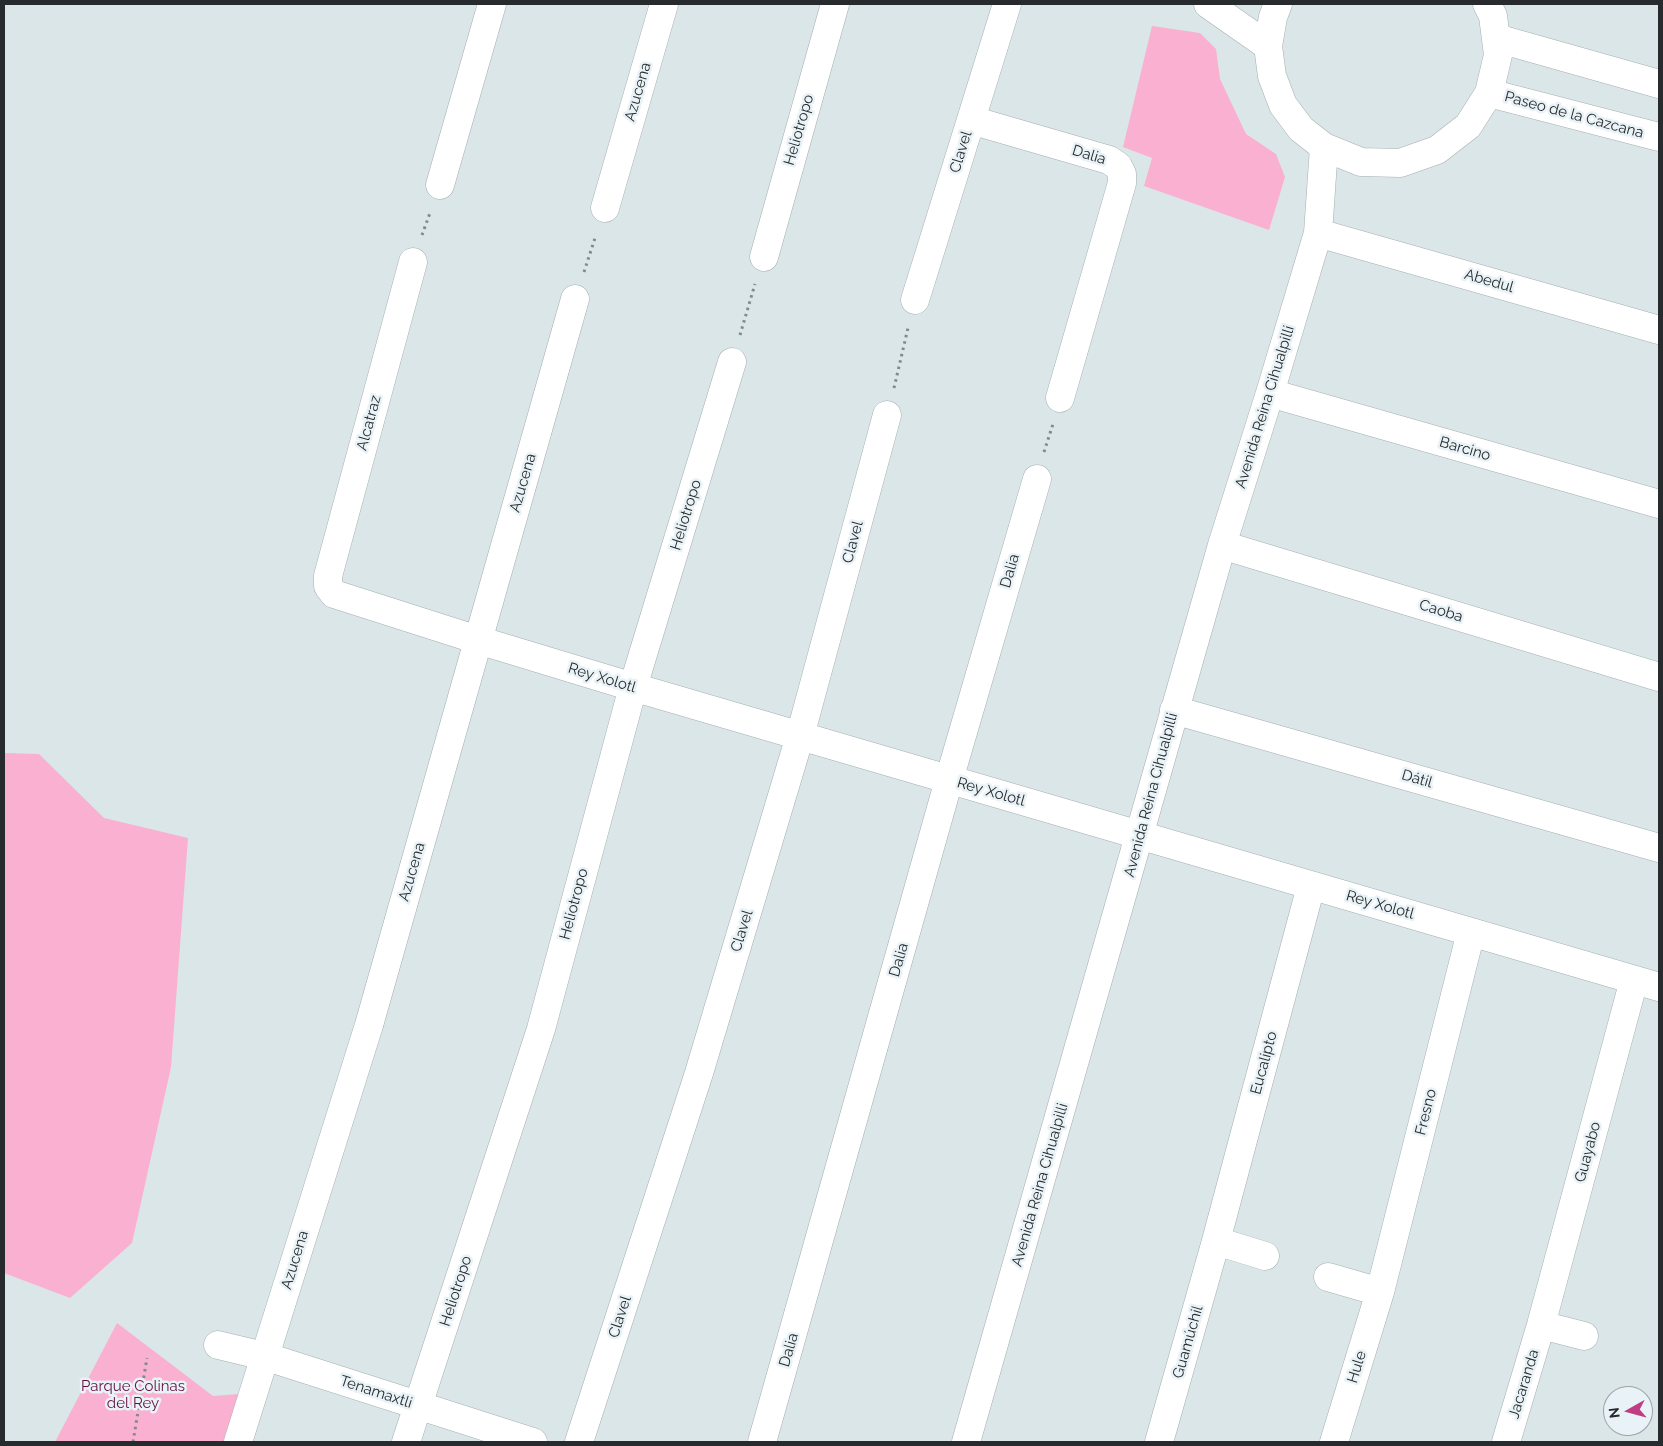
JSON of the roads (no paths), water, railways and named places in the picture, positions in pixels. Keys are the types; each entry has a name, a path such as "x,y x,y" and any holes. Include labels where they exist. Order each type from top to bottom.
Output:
{"street":[{"path":"440,185 492,4"},
{"name":"Azucena","path":"605,208 664,4"},
{"name":"Heliotropo","path":"764,257 835,4"},
{"name":"Clavel","path":"915,300 1007,4"},
{"path":"1208,4 1268,46"},
{"path":"1278,4 1273,17 1268,46 1272,76 1283,105 1301,129 1324,147 1361,162 1400,162 1437,150 1468,126 1489,93 1498,55 1493,16 1487,4"},
{"path":"1496,38 1659,84"},
{"name":"Paseo de la Cazcana","path":"1489,93 1659,137"},
{"name":"Dalia","path":"971,120 1109,160 1118,166 1122,174 1122,183 1060,398"},
{"name":"Avenida Reina Cihualpilli","path":"966,1442 1222,545 1318,233 1324,147"},
{"name":"Abedul","path":"1318,233 1659,330"},
{"name":"Alcatraz","path":"328,586 328,576 413,262"},
{"name":"Azucena","path":"238,1442 370,1020 575,299"},
{"name":"Heliotropo","path":"406,1442 541,1028 633,687 732,362"},
{"name":"Barcino","path":"1270,393 1659,504"},
{"name":"Clavel","path":"579,1442 699,1073 800,736 887,415"},
{"name":"Dalia","path":"762,1442 949,780 1037,479"},
{"name":"Caoba","path":"1222,545 1659,676"},
{"name":"Rey Xolotl","path":"328,586 334,594 633,687 1647,984"},
{"name":"Dátil","path":"1174,710 1659,848"},
{"name":"Eucalipto","path":"1216,1241 1311,886"},
{"name":"Fresno","path":"1380,1292 1472,932"},
{"name":"Guayabo","path":"1541,1325 1647,984"},
{"path":"1216,1241 1266,1256"},
{"name":"Guamúchil","path":"1160,1442 1216,1241"},
{"path":"1328,1277 1380,1292"},
{"name":"Hule","path":"1334,1442 1380,1292"},
{"path":"1541,1325 1584,1336"},
{"name":"Jacaranda","path":"1506,1442 1541,1325"},
{"name":"Tenamaxtli","path":"218,1345 264,1356 533,1442"}],"park label":[{"name":"Parque Colinas del Rey","path":"133,1394"}]}
